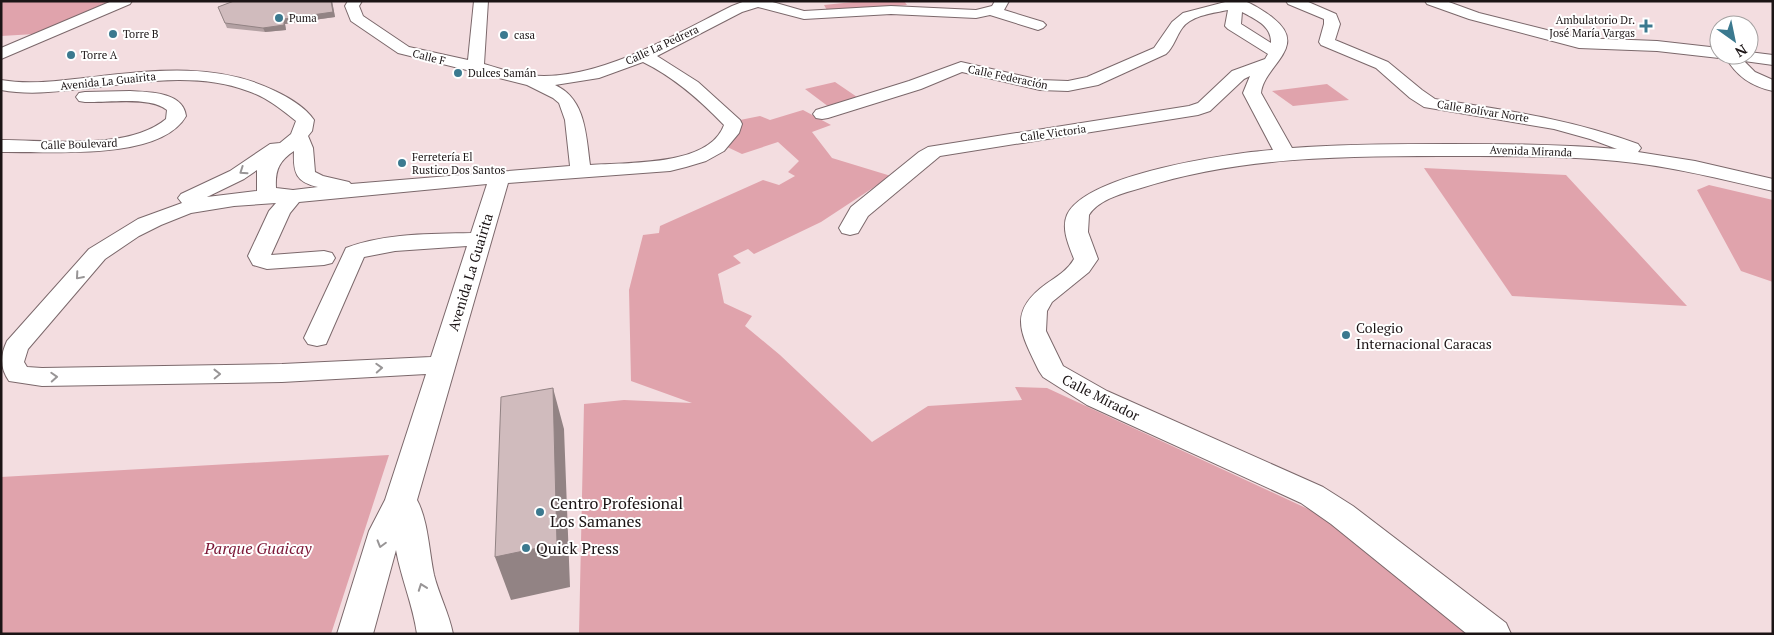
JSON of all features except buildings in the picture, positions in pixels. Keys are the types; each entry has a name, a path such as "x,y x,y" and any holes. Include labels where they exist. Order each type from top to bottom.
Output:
{"street":[{"path":"1,54 125,1"},
{"name":"Calle F","path":"355,1 352,6 356,18 404,50 529,80"},
{"path":"475,68 481,1"},
{"path":"752,1 804,15 882,10 974,14 991,12 999,8 1002,1"},
{"name":"Calle Bolívar Norte","path":"1294,1 1331,17 1332,24 1327,42 1382,65 1416,94 1429,102 1564,126 1607,139 1657,160"},
{"path":"1432,1 1474,16 1578,43 1657,46 1709,52"},
{"name":"Calle La Pedrera","path":"529,80 572,79 644,56 730,12 760,2"},
{"path":"1274,57 1233,26 1237,3 1258,14 1276,27 1280,38 1274,57 1258,74 1253,84 1252,93 1285,154"},
{"name":"Calle Federación","path":"822,114 915,85 961,67 1045,86 1068,86 1086,83 1160,51 1166,45 1178,24 1188,16 1237,3"},
{"path":"991,12 1038,25"},
{"path":"441,365 282,373 10,378 10,363 16,348 97,254 153,220 178,210 276,195 616,170 678,163 694,159 724,142 731,133 733,124 725,115 679,75 644,56"},
{"name":"Calle Victoria","path":"850,228 859,212 933,152 954,147 1192,111 1204,106 1238,75 1274,57"},
{"path":"1759,58 1773,60"},
{"path":"1738,65 1748,77 1773,86"},
{"name":"Avenida La Guairita","path":"1,85 32,88 84,84 154,75 194,75 231,81 266,91 286,102 305,120 300,138 304,144 302,156 304,168"},
{"path":"529,80 560,95 567,102 574,124 581,172"},
{"name":"Calle Boulevard","path":"1,146 126,142 165,129 176,119 176,110 166,101 135,97 85,97 78,93 84,84"},
{"path":"1518,127 1568,137 1616,155"},
{"path":"276,195 266,190 265,184 270,161 278,152 300,138"},
{"path":"114,243 122,228 131,222 222,183 277,148 300,138"},
{"name":"Avenida Miranda","path":"1285,154 1516,149 1616,155 1708,169 1773,186"},
{"name":"Calle Mirador","path":"1285,154 1218,162 1147,178 1100,196 1078,215 1076,229 1086,259 1072,276 1042,298 1035,311 1033,331 1036,338 1052,371 1097,398 1312,496 1342,515 1493,634"},
{"path":"276,195 304,168 308,176 313,180 359,189"},
{"name":"Avenida La Guairita","path":"355,634 385,531 401,500 499,178"},
{"path":"276,195 280,212 264,242 259,256 261,260 267,262 324,258"},
{"path":"317,338 354,253 360,250 388,245 480,239"},
{"path":"401,500 408,512 410,538 418,577 432,617 434,634"}],"green space":[{"path":"1,1 110,1 35,34 1,36"},
{"path":"863,1 904,1 907,5 828,12 824,5"},
{"path":"835,82 860,99 829,107 805,89"},
{"path":"1327,84 1349,100 1293,106 1272,91"},
{"path":"803,110 831,125 812,132 832,158 891,176 821,222 754,254 748,249 733,256 741,263 718,274 724,303 752,316 745,326 780,355 872,442 928,406 1022,400 1015,387 1047,388 1321,515 1470,634 579,634 584,404 624,400 692,403 631,381 629,290 643,235 659,233 660,226 763,180 779,185 795,176 788,172 799,161 778,142 742,154 723,145 740,120 760,116 770,120"},
{"path":"1424,168 1566,175 1687,306 1512,296"},
{"path":"1709,185 1773,200 1773,282 1741,271 1697,190"},
{"name":"Parque Guaicay","path":"389,455 331,634 1,634 1,477"}],"place":[{"name":"Puma","path":"279,18"},
{"name":"Ambulatorio Dr. José María Vargas","path":"1646,26"},
{"name":"Torre B","path":"113,34"},
{"name":"casa","path":"504,35"},
{"name":"Torre A","path":"71,55"},
{"name":"Dulces Samán","path":"458,73"},
{"name":"Ferretería El Rustico Dos Santos","path":"402,163"},
{"name":"Colegio Internacional Caracas","path":"1346,335"},
{"name":"Centro Profesional Los Samanes","path":"540,512"},
{"name":"Quick Press","path":"526,548"}]}
